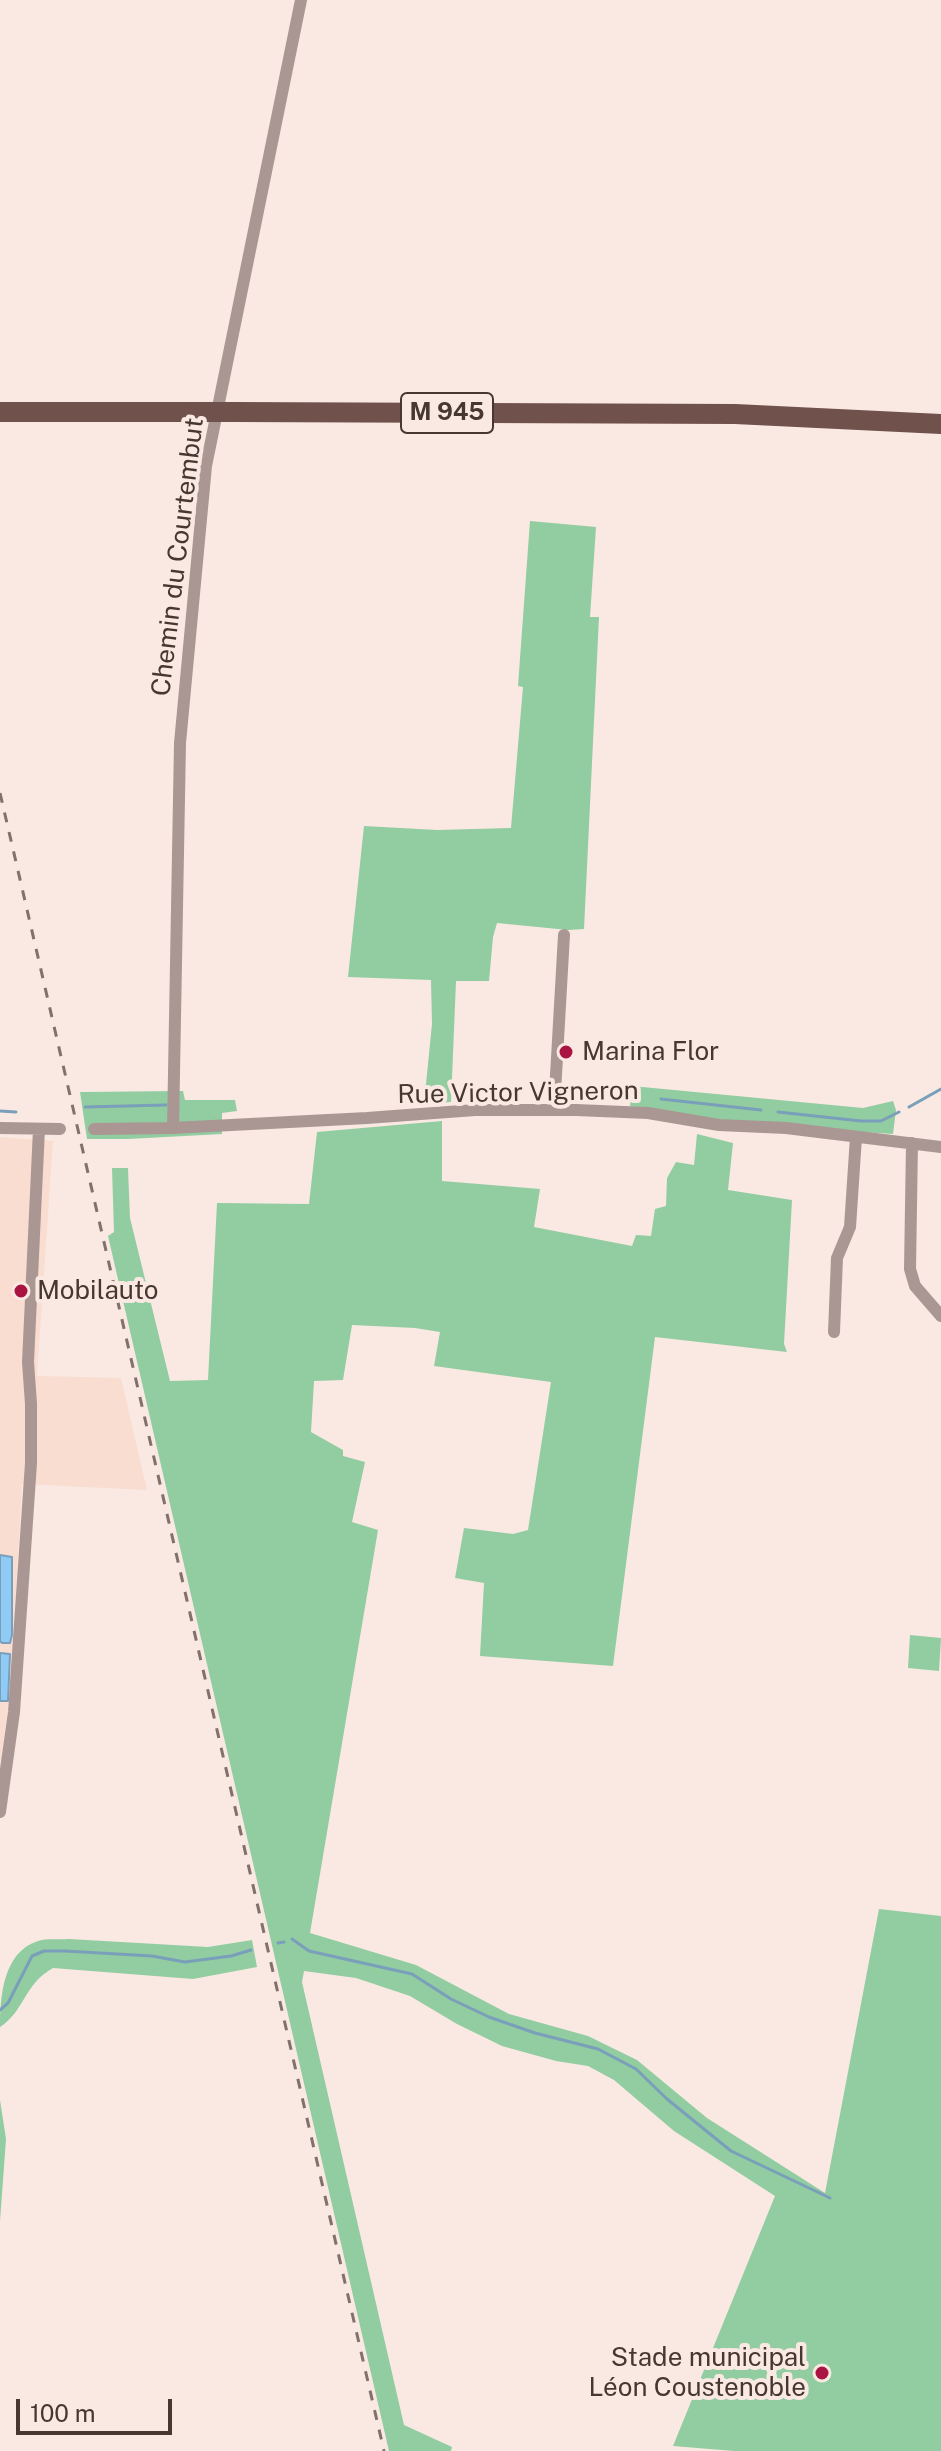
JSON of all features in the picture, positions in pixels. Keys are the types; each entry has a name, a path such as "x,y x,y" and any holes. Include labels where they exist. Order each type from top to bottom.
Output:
{"main road":[{"name":"M 945","path":"0,412 735,414 941,424"}],"street":[{"name":"Chemin du Courtembut","path":"173,1128 180,743 206,466 301,0"},
{"path":"554,1110 564,935"},
{"name":"Rue Victor Vigneron","path":"94,1129 173,1128 475,1110 554,1110 648,1113 719,1125 786,1128 941,1147"},
{"path":"0,1128 60,1129"},
{"path":"0,1812 14,1712 31,1463 28,1362 39,1129"},
{"path":"834,1332 837,1258 850,1227 856,1137"},
{"path":"912,1143 910,1269 915,1286 941,1316"}],"shaded area":[{"path":"0,1137 53,1141 37,1376 121,1378 147,1490 22,1484 13,1647 0,1763"}],"green space":[{"path":"530,521 596,527 590,617 599,617 584,929 497,923 489,981 456,981 451,1102 424,1104 432,1024 431,980 348,977 364,826 437,830 511,828 523,687 518,686"},
{"path":"632,1086 863,1108 893,1101 896,1110 893,1134 738,1124 630,1106"},
{"path":"183,1091 185,1100 235,1100 237,1111 222,1113 222,1134 87,1139 80,1092"},
{"path":"442,1121 442,1181 540,1189 534,1227 632,1246 636,1235 651,1236 655,1209 666,1206 667,1178 676,1162 694,1165 697,1134 733,1143 728,1190 792,1200 784,1344 787,1352 655,1337 613,1666 480,1656 484,1583 455,1578 464,1528 513,1534 528,1530 551,1382 434,1366 440,1332 352,1325 343,1380 314,1381 311,1432 343,1450 343,1456 365,1462 352,1522 378,1530 310,1933 416,1965 509,2014 588,2036 637,2060 707,2118 825,2193 879,1909 941,1916 941,2451 734,2451 673,2446 775,2196 674,2131 614,2080 588,2066 502,2046 410,1996 356,1978 304,1971 302,1982 404,2425 452,2447 451,2451 389,2451 108,1236 114,1232 112,1168 128,1168 130,1218 170,1381 208,1380 217,1203 309,1204 317,1132"},
{"path":"910,1635 941,1638 939,1671 908,1668"},
{"path":"69,1939 208,1947 252,1940 257,1967 193,1979 53,1968 36,1982 14,2014 0,2027 6,1977 17,1955 38,1941"},
{"path":"0,2100 6,2139 0,2221"}],"water":[{"path":"0,1555 12,1557 10,1643 0,1641"},
{"path":"0,1653 10,1654 8,1701 0,1701"}],"waterway":[{"path":"909,1107 941,1089"},
{"path":"661,1099 761,1110"},
{"path":"85,1107 166,1105"},
{"path":"0,1111 16,1112"},
{"path":"778,1112 861,1121 881,1121 899,1112"},
{"path":"292,1939 309,1951 412,1974 451,1999 489,2017 598,2049 636,2069 667,2099 731,2151 830,2198"},
{"path":"278,1943 284,1942"},
{"path":"0,2010 8,2003 32,1956 44,1951 152,1956 185,1962 251,1950"}],"railway":[{"path":"0,793 384,2451"}],"place":[{"name":"Marina Flor","path":"566,1052"},
{"name":"Mobilauto","path":"21,1291"},
{"name":"Stade municipal Léon Coustenoble","path":"822,2373"}]}
